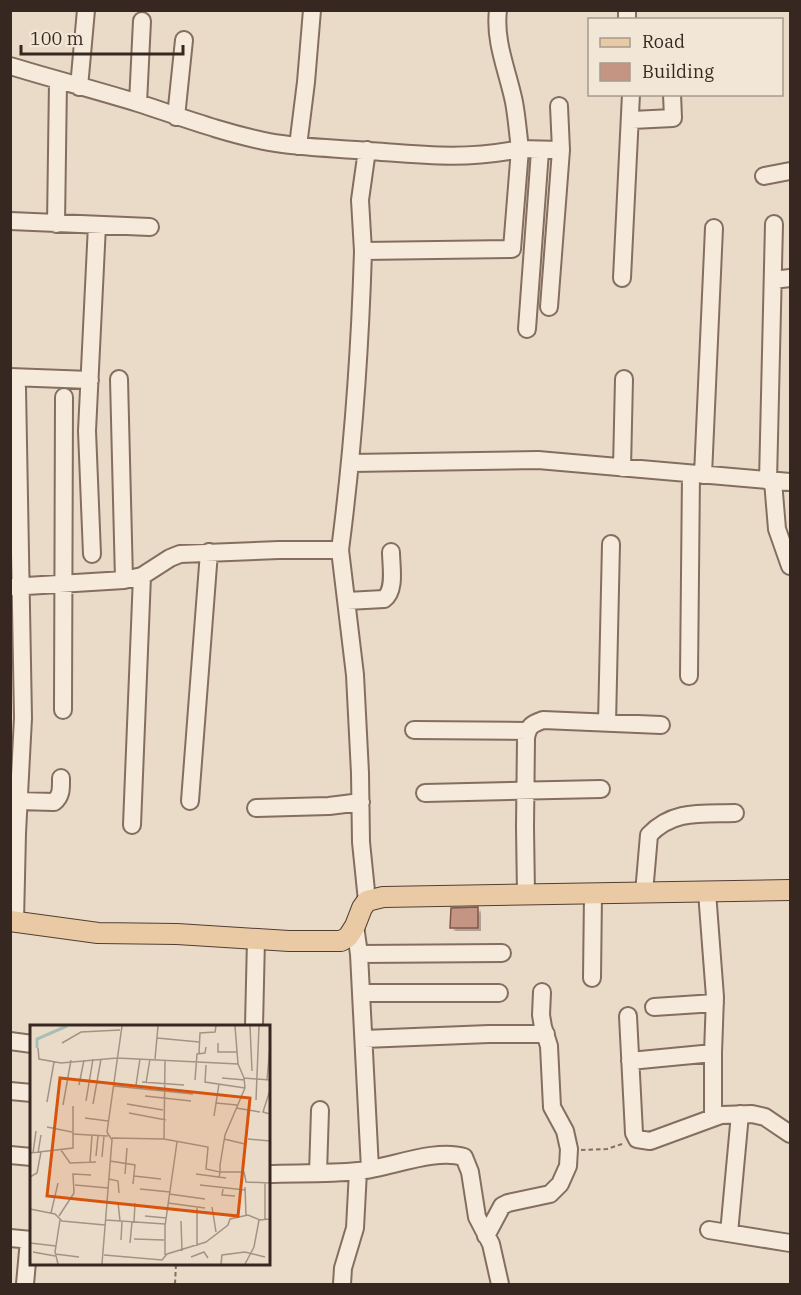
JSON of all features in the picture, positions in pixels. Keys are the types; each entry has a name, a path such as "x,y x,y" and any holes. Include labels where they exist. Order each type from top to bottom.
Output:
{"main road":[{"path":"13,921 98,933 341,941 348,937 367,902 383,897 790,890"}],"street":[{"path":"79,87 86,10"},
{"path":"298,146 312,10"},
{"path":"363,251 512,249 520,149 514,103 497,27 498,10"},
{"path":"138,103 142,21"},
{"path":"176,117 184,39"},
{"path":"10,66 138,103 176,117 269,142 446,157 520,149 561,150"},
{"path":"56,224 58,81"},
{"path":"622,278 632,120 631,96"},
{"path":"632,120 673,118 672,96"},
{"path":"549,307 561,150 559,106"},
{"path":"367,150 360,200 363,251 360,345 351,464 340,550 355,675 361,842 367,902"},
{"path":"527,329 540,150"},
{"path":"764,176 790,171"},
{"path":"10,221 150,227"},
{"path":"774,224 771,481 777,528 790,566"},
{"path":"92,554 87,431 97,225"},
{"path":"689,676 697,475 714,228"},
{"path":"773,279 790,278"},
{"path":"119,379 124,580"},
{"path":"622,468 624,379"},
{"path":"13,921 23,718 15,586 14,382 90,380"},
{"path":"63,710 64,397"},
{"path":"351,464 538,460 790,482"},
{"path":"607,723 611,544"},
{"path":"15,586 124,580 142,576 180,554 340,550"},
{"path":"190,801 209,552"},
{"path":"347,600 384,599 389,595 392,583 391,552"},
{"path":"132,825 142,576"},
{"path":"526,895 527,731 532,724 543,720 661,725"},
{"path":"414,730 527,731"},
{"path":"18,801 54,802 58,799 61,790 61,778"},
{"path":"425,793 601,789"},
{"path":"256,808 329,806 361,802"},
{"path":"644,893 649,835 655,829 666,820 681,815 735,813"},
{"path":"707,892 715,1003 712,1053 713,1117"},
{"path":"592,978 593,894"},
{"path":"342,1284 343,1268 355,1228 364,1170 364,1039 355,926"},
{"path":"254,1025 256,939"},
{"path":"359,954 502,953"},
{"path":"486,1236 502,1206 550,1194 560,1184 568,1166 569,1149 565,1131 552,1107 549,1046 541,1015 542,992"},
{"path":"362,993 499,993"},
{"path":"654,1007 715,1003"},
{"path":"628,1016 634,1133 637,1139 650,1141 713,1117 740,1114 765,1117 790,1134"},
{"path":"364,1039 546,1034"},
{"path":"10,1041 30,1044"},
{"path":"630,1061 712,1053"},
{"path":"10,1091 30,1094"},
{"path":"318,1173 320,1110"},
{"path":"729,1233 740,1114"},
{"path":"270,1174 364,1170 424,1158 455,1154 464,1157 470,1172 477,1217 491,1244 500,1284"},
{"path":"10,1155 30,1157"},
{"path":"709,1230 790,1243"},
{"path":"10,1238 30,1240 25,1284"}],"path":[{"path":"569,1149 592,1151 608,1149 637,1139"},
{"path":"174,1284 177,1265"}],"building":[{"path":"478,907 478,928 450,928 451,908"}]}
